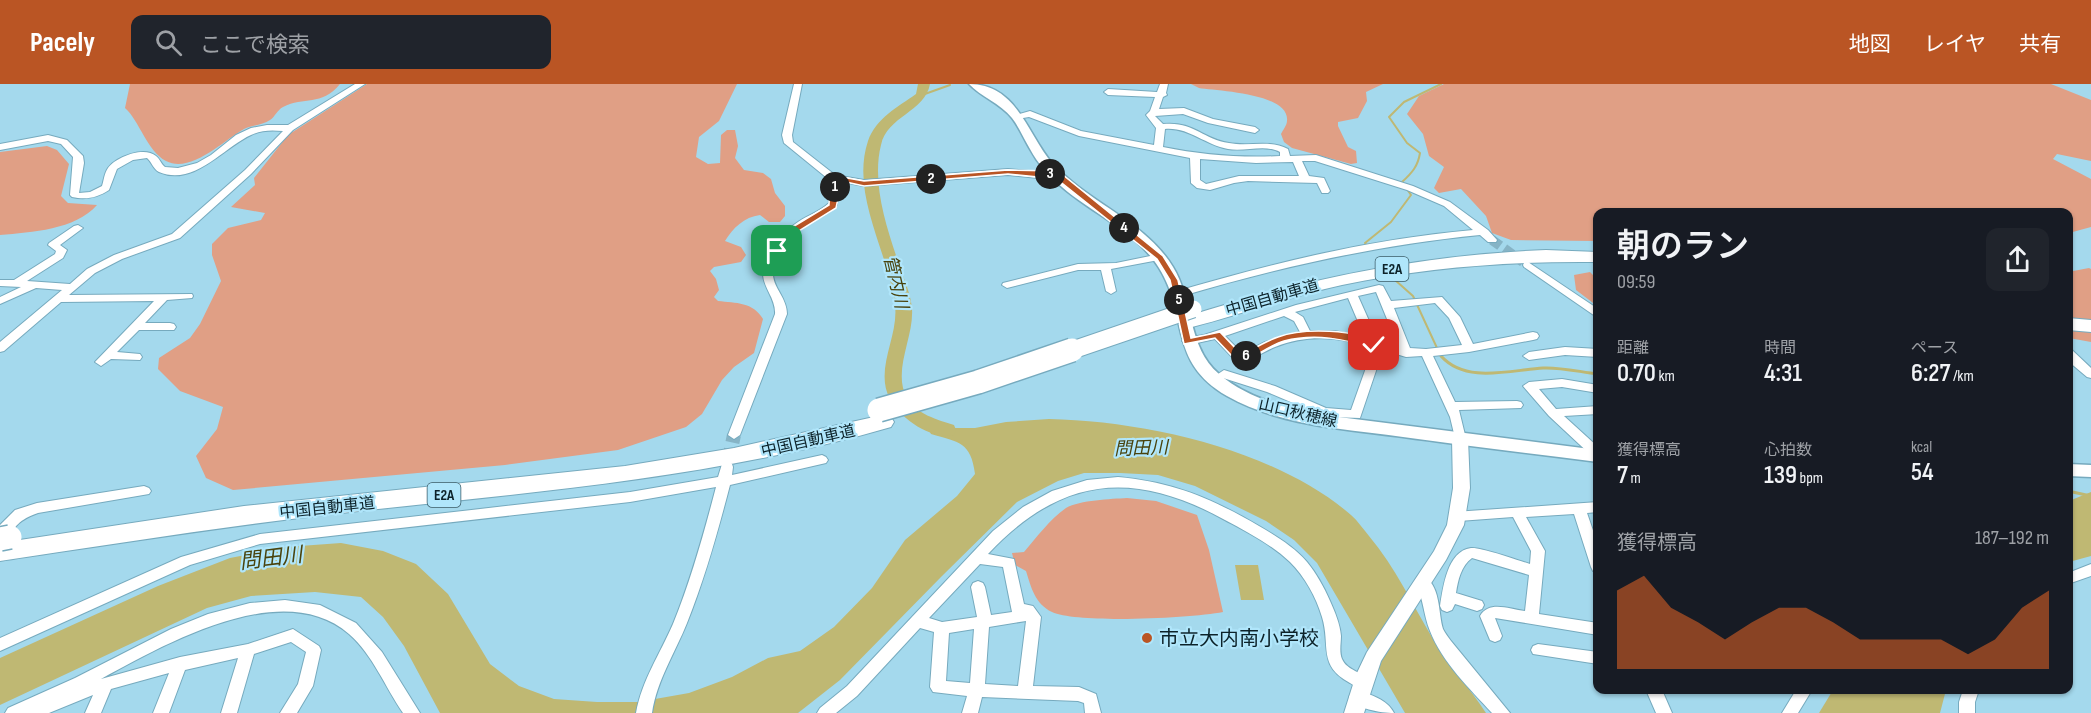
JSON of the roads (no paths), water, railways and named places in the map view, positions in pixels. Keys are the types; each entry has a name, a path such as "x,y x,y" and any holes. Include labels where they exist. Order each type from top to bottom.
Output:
{"highway":[{"name":"中国自動車道","path":"1191,324 1309,276 1423,254 1530,247 1593,248"},
{"name":"中国自動車道","path":"3,544 244,515 625,474 734,456 881,416 983,393 1314,284 1401,267 1472,258 1593,257"},
{"path":"2073,314 2091,316"},
{"path":"2073,324 2091,326"}],"main road":[{"name":"山口秋穂線","path":"981,85 1017,116 1043,160 1055,173 1160,257 1174,280 1191,324 1200,365 1230,390 1273,409 1460,440 1593,454"},
{"path":"2073,470 2091,471"}],"street":[{"path":"0,348 104,263 176,236 248,172 290,128 361,84"},
{"path":"798,84 787,135 789,143 832,177 864,183 1008,172 1038,175 1055,173"},
{"path":"1164,84 1163,95 1150,115 1156,124 1161,127 1188,127 1215,142 1231,147 1278,148 1285,152 1285,159"},
{"path":"1108,92 1128,88 1163,95"},
{"path":"1154,112 1184,111 1211,121 1255,130"},
{"path":"1017,116 1030,114 1069,130 1195,156 1228,159 1316,158 1410,188 1448,204 1488,236 1417,237 1346,250 1248,272 1178,294"},
{"path":"1157,149 1161,127"},
{"path":"0,147 48,138 64,142 78,156 74,192 75,195 82,196 93,195 106,188 111,171 115,166 129,159 149,156 154,158 158,168 163,170 186,169 212,159 244,135 255,130 290,128"},
{"path":"1195,156 1196,183 1203,188 1216,187 1233,180 1305,179 1321,180 1325,191"},
{"path":"1296,158 1305,179"},
{"path":"963,176 964,188"},
{"path":"735,435 781,314 781,299 769,281 768,273 771,265 777,251 794,230 833,206 835,194 832,177"},
{"path":"17,283 59,256 62,250 53,246 78,228"},
{"path":"1007,285 1078,267 1133,264 1160,257"},
{"path":"1528,265 1593,311"},
{"path":"1105,266 1112,291"},
{"path":"0,283 72,287"},
{"path":"0,301 38,284"},
{"path":"1217,334 1285,312 1379,288 1406,352"},
{"path":"1224,374 1271,389 1325,416 1356,415 1377,345 1352,294"},
{"path":"59,299 188,296"},
{"path":"136,357 105,359 164,297"},
{"path":"1388,305 1438,298 1454,317 1469,348"},
{"path":"1285,312 1299,319 1306,336"},
{"path":"1191,324 1217,334 1236,354 1245,357 1281,339 1318,333 1347,337 1406,352 1426,353 1469,348 1533,336"},
{"path":"137,326 170,327"},
{"path":"1529,356 1565,351 1593,353"},
{"path":"1359,692 1384,636 1445,548 1459,516 1460,440 1456,417 1426,353"},
{"path":"2073,358 2091,374"},
{"path":"1593,388 1563,383 1529,386 1553,413 1593,450"},
{"path":"1451,406 1517,405"},
{"path":"1553,413 1593,410"},
{"path":"0,645 186,561 260,539 630,497 726,474 822,460"},
{"path":"644,713 646,693 679,625 726,474"},
{"path":"832,711 1011,522 1059,492 1098,483 1120,481 1172,488 1224,512 1278,544 1307,573 1328,611 1334,634 1333,657 1337,666 1359,692 1386,713"},
{"path":"3,544 7,525 20,514 37,508 144,491"},
{"path":"1459,516 1593,508"},
{"path":"1580,509 1593,551"},
{"path":"1517,512 1538,551 1531,618"},
{"path":"1477,605 1447,601 1452,576 1464,556 1473,553 1535,571"},
{"path":"979,558 1008,563 1018,610 1028,610 1034,616 1025,693"},
{"path":"2073,577 2091,570"},
{"path":"1419,586 1428,588 1438,634 1472,681 1502,713"},
{"path":"970,713 977,688 984,622 978,587"},
{"path":"13,713 77,684 142,649 198,623 226,613 275,607 320,611 352,628 365,642 412,713"},
{"path":"1495,636 1487,616 1492,612 1593,628"},
{"path":"917,621 942,628 1028,615"},
{"path":"942,628 938,687 1079,694 1091,699 1093,713"},
{"path":"33,713 78,693 180,663 248,650 293,635 314,650 305,686 288,713"},
{"path":"230,713 248,650"},
{"path":"1538,650 1593,657"},
{"path":"161,713 180,663"},
{"path":"93,713 105,685"},
{"path":"1655,694 1664,713"},
{"path":"1790,713 1802,694"},
{"path":"1967,713 1970,694"}],"water":[{"name":"問田川","path":"1049,419 1127,426 1208,443 1286,473 1320,492 1354,517 1379,548 1396,573 1439,649 1486,713 1405,713 1317,563 1294,540 1266,521 1195,486 1158,475 1120,473 1084,473 1058,481 1017,502 840,680 798,713 440,713 404,646 383,617 361,597 315,592 251,596 207,608 0,705 0,658 158,586 230,558 286,547 341,543 383,551 416,564 448,594 490,664 519,686 554,699 597,702 638,702 689,693 732,677 768,658 800,651 834,627 872,588 905,540 957,496 975,474 970,455 962,445 931,434 925,423 949,428 975,428 1006,422"},
{"path":"2091,492 2091,556 2073,561 2073,499"},
{"path":"1235,565 1258,565 1264,600 1241,600"},
{"path":"1831,694 1945,694 1940,713 1819,713"}],"waterway":[{"name":"管内川","path":"924,84 922,95 888,121 877,135 871,157 871,173 880,223 904,309 895,359 893,380 895,390 903,406 915,417 947,430"},
{"path":"1368,247 1365,243 1391,222 1411,195 1402,182 1414,169 1420,153 1407,143 1389,117 1404,102 1441,84"},
{"path":"922,95 950,85"},
{"path":"1395,280 1413,296 1437,348"},
{"path":"1441,356 1451,365 1476,373 1550,368 1593,373"},
{"path":"2073,492 2091,496"}],"tunnel":[{"path":"1492,240 1523,262"},
{"path":"728,463 734,435"}],"place":[{"name":"市立大内南小学校","path":"1147,638"}]}
